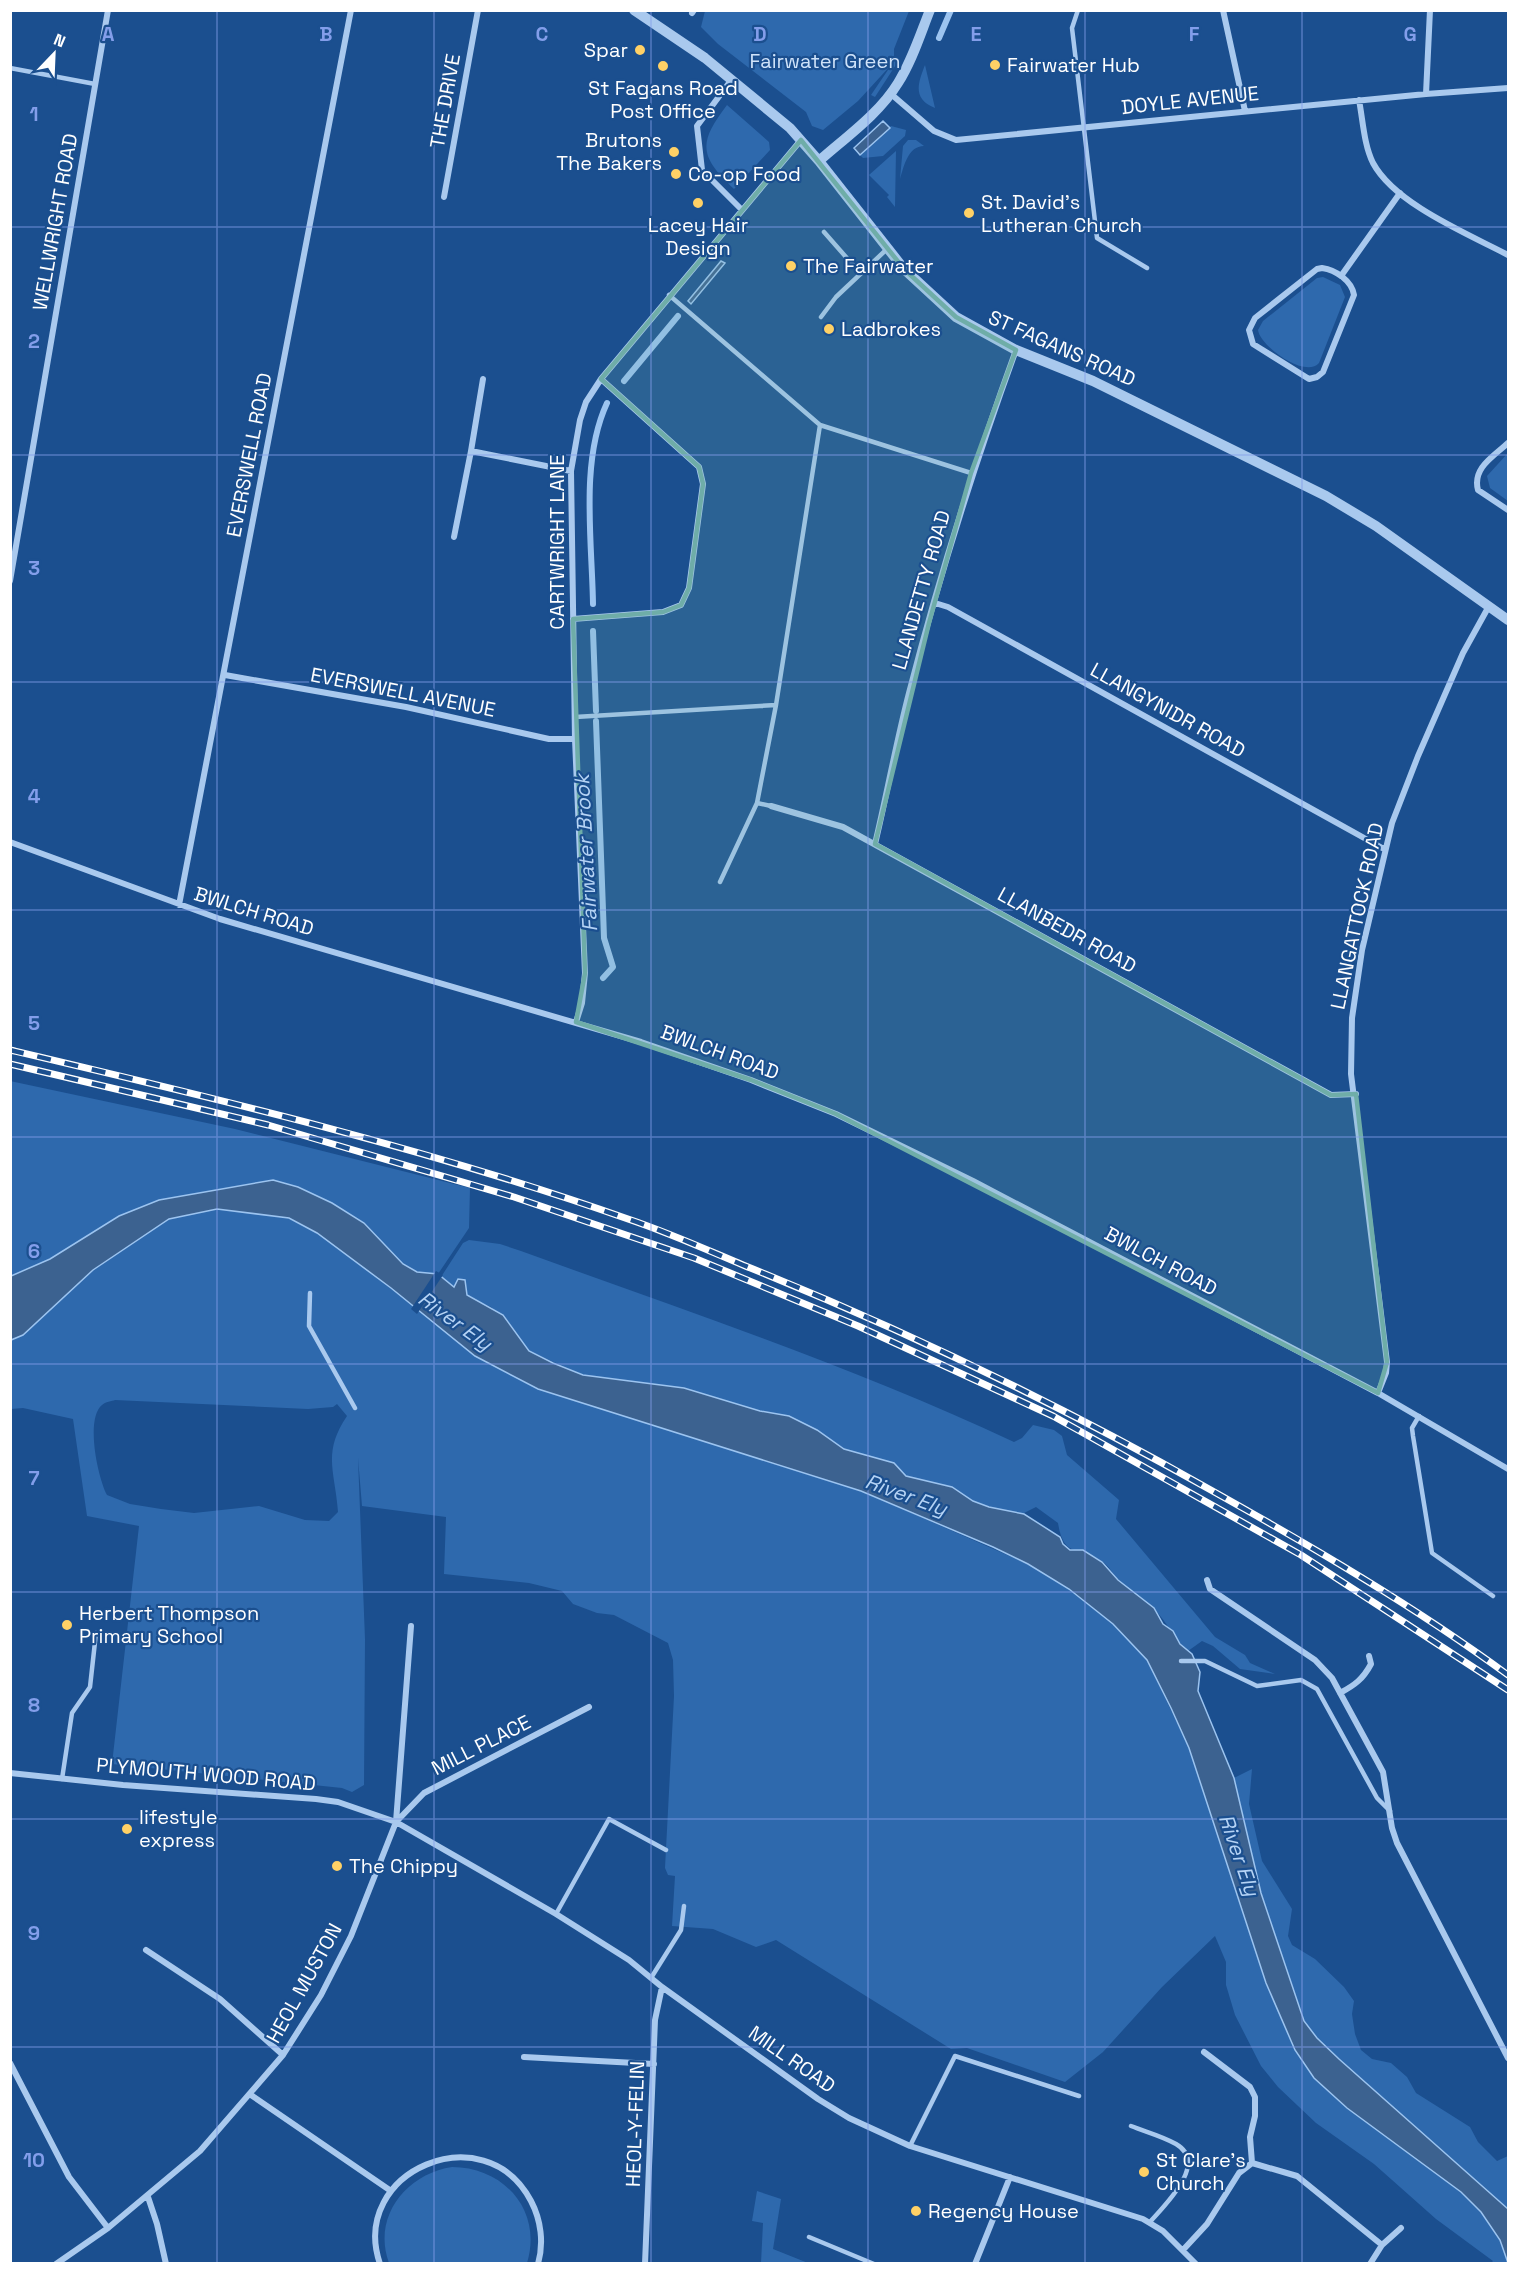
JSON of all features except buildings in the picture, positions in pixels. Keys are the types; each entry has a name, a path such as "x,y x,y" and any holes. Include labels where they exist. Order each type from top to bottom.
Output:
{"street":[{"name":"WELLWRIGHT ROAD","path":"10,581 108,10"},
{"name":"EVERSWELL ROAD","path":"179,905 351,10"},
{"name":"THE DRIVE","path":"444,197 478,10"},
{"name":"ST FAGANS ROAD","path":"634,10 732,79 801,140 904,269 956,317 1016,350 1103,385 1326,496 1376,526 1509,620"},
{"path":"819,160 856,129 891,94 905,72 930,10"},
{"path":"1223,10 1245,111"},
{"path":"1426,94 1430,10"},
{"path":"732,79 697,126 702,170 741,209"},
{"name":"DOYLE AVENUE","path":"891,94 934,131 956,140 1359,100 1509,88"},
{"path":"1359,100 1374,164 1389,183 1400,193 1509,255"},
{"name":"CARTWRIGHT LANE","path":"576,1022 582,1003 585,973 575,739 571,471 580,420 586,402 601,379 669,294 801,140"},
{"path":"1341,276 1400,193"},
{"path":"1317,268 1329,269 1341,276 1353,288 1354,295 1328,362 1317,377 1309,379 1300,375 1253,344 1249,330 1251,322 1317,268"},
{"name":"LLANDETTY ROAD","path":"875,844 909,694 972,473 1016,350"},
{"path":"454,537 483,379"},
{"path":"573,618 663,612 681,605 688,588 704,484 699,466 601,379"},
{"path":"1509,443 1481,468 1476,483 1478,490 1509,510"},
{"path":"471,452 571,471"},
{"name":"LLANGYNIDR ROAD","path":"935,603 958,612 1384,849"},
{"name":"LLANGATTOCK ROAD","path":"1378,1393 1386,1373 1387,1362 1350,1050 1352,1018 1362,950 1384,849 1418,756 1463,653 1489,606"},
{"name":"EVERSWELL AVENUE","path":"225,675 406,707 549,739 575,739"},
{"name":"LLANBEDR ROAD","path":"771,806 843,827 1331,1095 1356,1094"},
{"name":"BWLCH ROAD","path":"10,842 179,905 576,1022 751,1080 836,1114 973,1181 1378,1393 1509,1469"},
{"path":"1207,1580 1210,1590 1325,1668 1383,1772 1397,1843 1509,2058"},
{"name":"HEOL MUSTON","path":"56,2264 108,2229 200,2151 251,2095 283,2055 321,1995 351,1936 396,1822 411,1626"},
{"path":"1340,1693 1358,1684 1371,1664 1370,1656"},
{"name":"MILL PLACE","path":"396,1822 424,1793 589,1707"},
{"name":"PLYMOUTH WOOD ROAD","path":"10,1773 316,1799 339,1802 396,1822"},
{"name":"MILL ROAD","path":"396,1822 556,1914 651,1978 818,2099 849,2118 910,2146 1118,2209 1150,2222 1196,2264"},
{"path":"146,1950 220,1999 283,2055"},
{"name":"HEOL-Y-FELIN","path":"645,2264 655,2020 662,1987"},
{"path":"1204,2052 1250,2087 1255,2097 1257,2106 1250,2138 1252,2163"},
{"path":"524,2057 654,2064"},
{"path":"10,2063 69,2177 108,2229"},
{"path":"251,2095 391,2191"},
{"path":"380,2264 376,2233 380,2211 391,2191 409,2172 432,2160 458,2156 491,2164 507,2171 526,2190 538,2213 542,2239 538,2264"},
{"path":"1252,2163 1297,2176 1382,2245"},
{"path":"1183,2250 1207,2224 1239,2173 1252,2163"},
{"path":"975,2264 1010,2177"},
{"path":"148,2197 166,2264"},
{"path":"1370,2264 1382,2245 1401,2228"}],"lane":[{"path":"1078,10 1072,28 1097,238 1147,268"},
{"path":"10,68 95,84"},
{"path":"824,232 860,273"},
{"path":"821,317 836,297 887,249"},
{"path":"669,294 820,425 972,473"},
{"path":"720,882 757,802 776,705 820,425"},
{"path":"575,717 776,705"},
{"name":"LLANBEDR ROAD","path":"757,802 771,806"},
{"path":"310,1293 309,1326 355,1408"},
{"path":"1419,1416 1413,1428 1413,1436 1432,1553 1493,1596"},
{"path":"63,1779 72,1713 90,1687 96,1633"},
{"path":"1181,1661 1205,1661 1257,1686 1301,1680 1317,1689 1377,1798 1390,1811"},
{"path":"556,1914 609,1820 666,1850"},
{"path":"651,1978 681,1930 684,1906"},
{"path":"910,2146 955,2056 1079,2096"},
{"path":"1131,2126 1177,2145 1187,2155 1189,2163 1186,2175 1150,2222"},
{"path":"810,2237 874,2264"}],"highlighted area":[{"path":"801,140 904,269 956,317 1016,350 971,473 929,623 875,844 1331,1095 1356,1094 1387,1362 1378,1393 836,1114 751,1080 576,1022 585,973 573,619 663,612 681,605 689,588 703,484 699,467 601,379"}],"green space":[{"name":"Fairwater Green","path":"705,10 909,11 894,49 894,61 899,60 875,97 871,95 892,64 858,101 823,130 812,126 806,112 718,44 701,27"},
{"path":"925,65 935,108 923,100 920,95 920,78"},
{"name":"Fairwater Green","path":"727,105 769,142 770,150 734,189 714,167 706,149 711,130"},
{"path":"891,126 906,130 905,136 883,156 863,158 860,155"},
{"path":"908,140 916,140 924,146 910,153 900,179 903,146"},
{"path":"896,151 895,207 887,197 889,195 869,175"},
{"path":"1323,277 1340,285 1345,297 1319,363 1312,367 1304,367 1274,352 1258,330 1263,321 1317,278"},
{"path":"1508,453 1508,501 1490,488 1487,476"},
{"path":"10,1081 235,1129 470,1188 469,1228 438,1274 417,1272 403,1264 364,1223 332,1203 273,1180 159,1200 119,1216 50,1259 11,1276"},
{"path":"217,1209 290,1218 317,1233 391,1288 475,1356 538,1389 861,1491 1028,1564 1069,1589 1113,1624 1147,1660 1189,1748 1266,1983 1295,2050 1314,2078 1347,2108 1461,2192 1481,2212 1500,2240 1508,2263 1491,2263 1493,2261 1436,2219 1374,2164 1316,2123 1278,2087 1261,2066 1235,2015 1226,1985 1226,1962 1215,1936 1162,1987 1103,2052 1065,2082 967,2048 951,2049 776,1940 756,1947 713,1929 672,1926 675,1876 668,1875 665,1868 674,1696 673,1660 668,1643 614,1615 597,1613 573,1604 562,1591 529,1583 444,1574 446,1517 362,1506 358,1458 365,1639 364,1785 352,1792 342,1788 112,1764 139,1526 87,1516 73,1419 23,1408 11,1409 11,1340 23,1335 93,1270 169,1219","holes":["115,1400 308,1409 333,1407 337,1404 347,1416 339,1429 332,1452 338,1512 329,1521 305,1520 259,1506 194,1513 130,1504 107,1495 97,1463 94,1435 97,1412 107,1402"]},
{"path":"469,1240 500,1244 521,1251 770,1341 893,1389 1014,1442 1022,1438 1033,1425 1054,1430 1062,1436 1067,1455 1119,1500 1116,1519 1215,1637 1245,1655 1250,1663 1275,1674 1240,1669 1213,1646 1202,1641 1188,1651 1154,1609 1122,1583 1103,1562 1069,1547 1064,1542 1058,1523 1036,1507 1022,1514 989,1507 973,1501 952,1487 906,1476 894,1463 844,1449 817,1430 788,1416 760,1411 684,1388 583,1375 529,1351 491,1307 470,1298 441,1277 463,1243"},
{"path":"1252,1769 1249,1804 1262,1861 1292,1909 1288,1936 1292,1945 1315,1959 1344,1987 1354,2001 1352,2014 1355,2034 1361,2050 1372,2059 1391,2063 1407,2077 1416,2093 1470,2127 1478,2142 1497,2161 1508,2156 1508,2209 1339,2059 1317,2038 1304,2021 1261,1893 1234,1778"},
{"path":"452,2167 471,2169 488,2175 503,2184 515,2196 524,2210 529,2226 531,2244 527,2263 389,2263 385,2246 385,2230 389,2214 397,2200 420,2178"},
{"path":"757,2191 781,2199 773,2249 808,2263 761,2263 763,2223 752,2221"}],"water":[{"path":"883,121 890,128 860,155 854,148"},
{"path":"721,261 725,263 691,304 688,301"},
{"name":"River Ely","path":"273,1180 298,1187 332,1203 364,1223 403,1264 417,1272 438,1274 454,1287 458,1279 465,1280 467,1295 503,1315 529,1351 553,1363 583,1375 684,1388 760,1411 789,1416 817,1430 844,1449 894,1463 906,1476 952,1487 973,1501 989,1507 1024,1514 1060,1537 1063,1544 1070,1550 1083,1550 1102,1562 1118,1580 1154,1608 1163,1624 1173,1631 1180,1644 1192,1654 1200,1672 1198,1691 1234,1778 1261,1893 1304,2021 1317,2038 1339,2059 1508,2209 1508,2263 1500,2240 1481,2212 1461,2192 1347,2108 1314,2078 1295,2050 1266,1983 1189,1748 1171,1708 1147,1660 1113,1624 1069,1589 1028,1564 993,1547 861,1491 538,1389 475,1356 391,1288 317,1233 289,1218 217,1209 169,1219 93,1270 23,1335 11,1340 11,1276 50,1259 119,1216 159,1200"}],"pier":[{"path":"436,1271 443,1275 417,1314 411,1309"}],"waterway":[{"name":"Fairwater Brook","path":"939,38 951,10"},
{"name":"Fairwater Brook","path":"624,381 678,316"},
{"name":"Fairwater Brook","path":"593,604 590,475 593,450 607,403"},
{"name":"Fairwater Brook","path":"593,631 596,711"},
{"name":"Fairwater Brook","path":"596,721 604,938 613,967 603,978"}],"railway":[{"path":"10,1050 244,1106 399,1147 552,1193 686,1241 862,1315 979,1369 1095,1427 1286,1532 1362,1577 1508,1675"},
{"path":"10,1064 268,1125 514,1197 694,1258 858,1326 1053,1416 1301,1555 1508,1690"}],"place":[{"name":"Spar","path":"640,50"},
{"name":"Fairwater Hub","path":"995,65"},
{"name":"St Fagans Road Post Office","path":"663,66"},
{"name":"Brutons The Bakers","path":"674,152"},
{"name":"Co-op Food","path":"676,174"},
{"name":"Lacey Hair Design","path":"698,203"},
{"name":"St. David's Lutheran Church","path":"969,213"},
{"name":"The Fairwater","path":"791,266"},
{"name":"Ladbrokes","path":"829,329"},
{"name":"Herbert Thompson Primary School","path":"67,1625"},
{"name":"lifestyle express","path":"127,1829"},
{"name":"The Chippy","path":"337,1866"},
{"name":"St Clare's Church","path":"1144,2172"},
{"name":"Regency House","path":"916,2211"}]}
